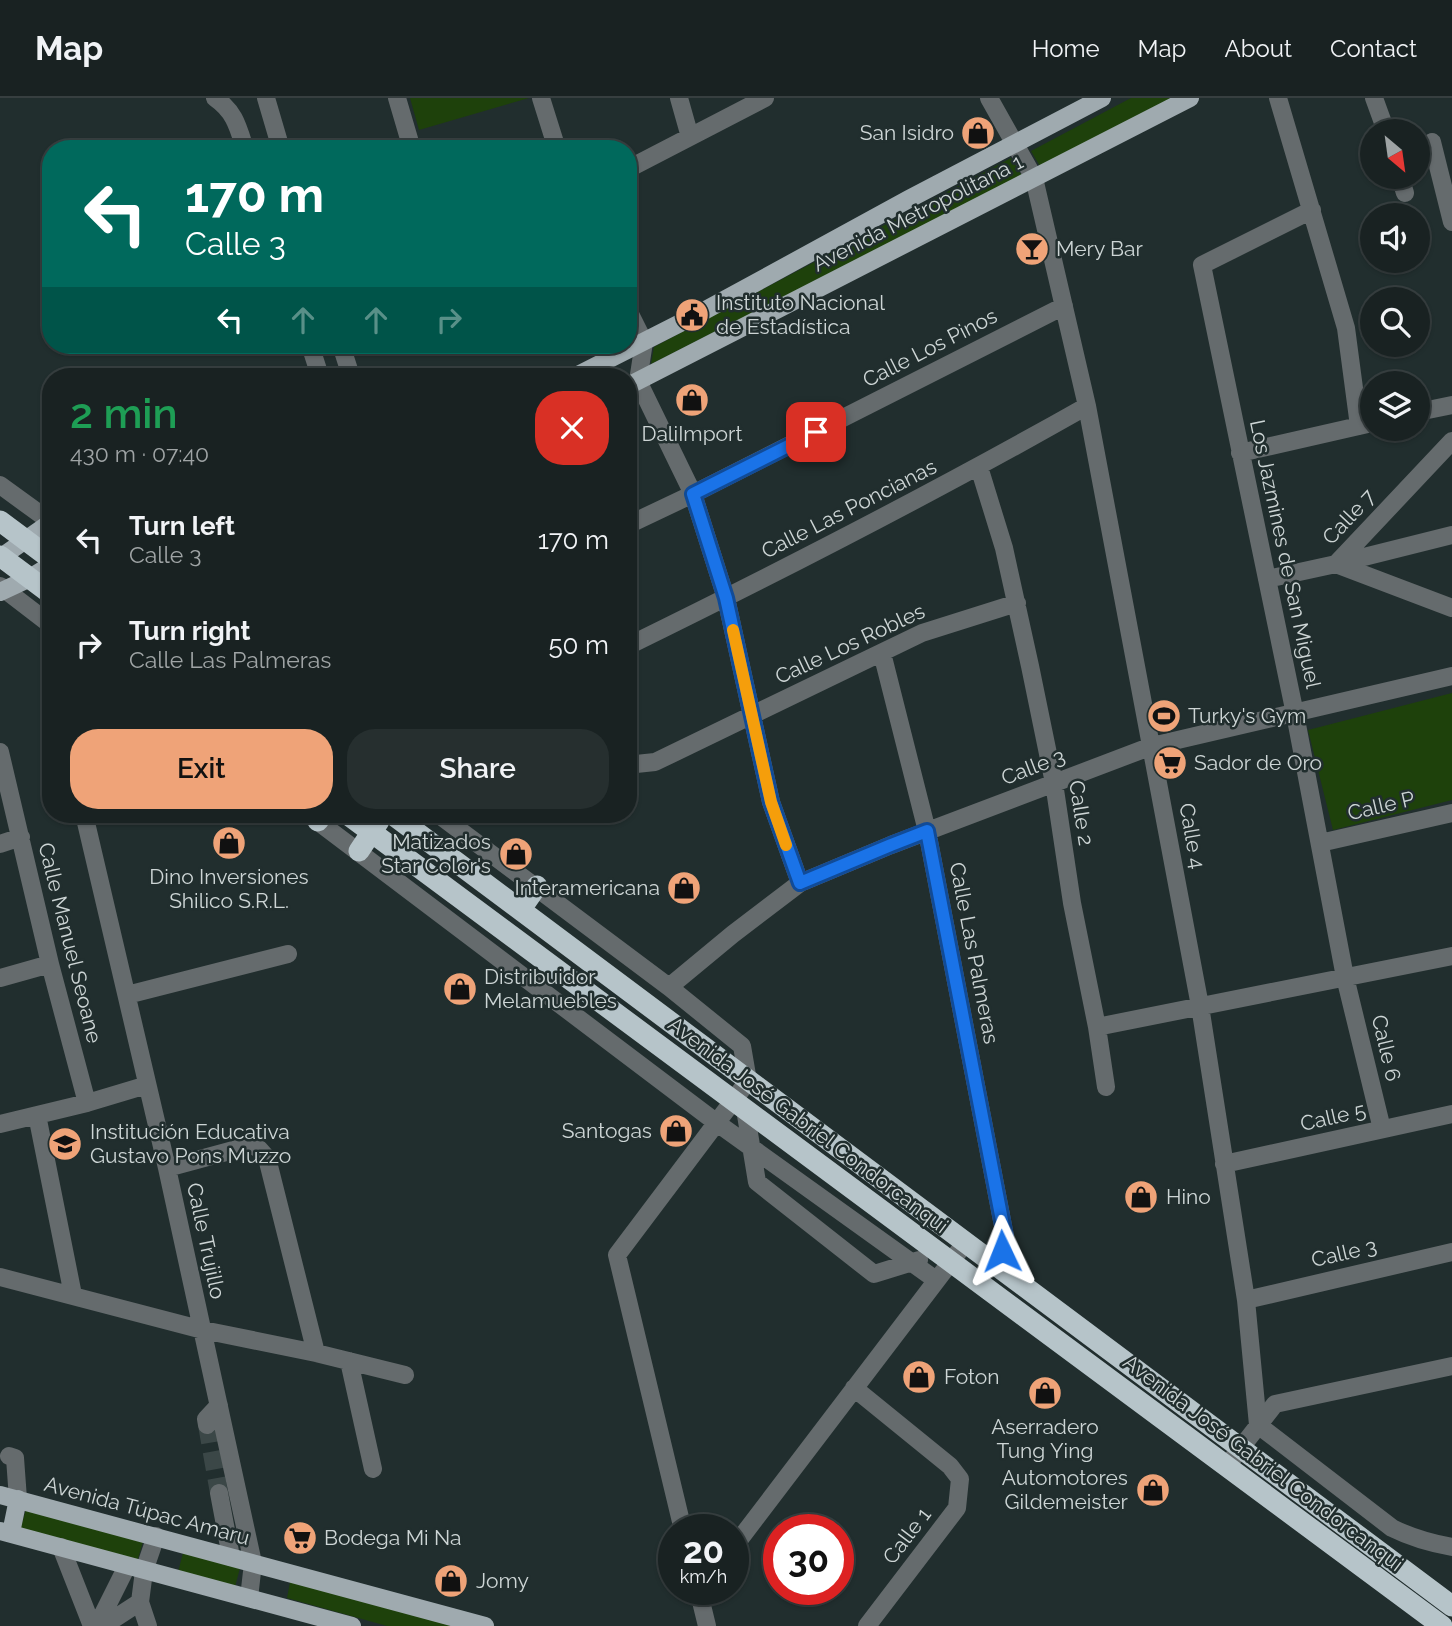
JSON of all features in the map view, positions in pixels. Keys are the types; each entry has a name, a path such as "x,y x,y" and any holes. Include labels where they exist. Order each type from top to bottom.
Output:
{"highway":[{"path":"0,521 42,554"},
{"path":"0,557 42,587"},
{"name":"Avenida José Gabriel Condorcanqui","path":"359,823 1442,1626"},
{"path":"359,851 377,823"},
{"name":"Avenida José Gabriel Condorcanqui","path":"404,823 1452,1606"},
{"path":"521,909 537,886"},
{"path":"1251,1485 1264,1466"}],"main road":[{"name":"Avenida Metropolitana 1","path":"637,346 1102,98"},
{"name":"Avenida Metropolitana 1","path":"637,381 1189,98"},
{"name":"Avenida Metropolitana 1","path":"592,368 620,354"},
{"path":"0,557 42,528"},
{"path":"2,589 30,578 42,569"},
{"name":"Avenida Túpac Amaru","path":"0,1495 485,1626"},
{"path":"18,1499 6,1532 352,1626"}],"street":[{"path":"215,98 226,106 236,121 242,140"},
{"path":"266,98 278,140"},
{"path":"397,98 409,140"},
{"path":"541,98 554,140"},
{"path":"679,98 690,137"},
{"path":"637,164 765,98"},
{"name":"Calle 4","path":"989,98 1034,178 1087,407 1200,1006 1246,1300 1258,1425"},
{"path":"1278,98 1346,328 1360,399"},
{"path":"1374,98 1382,119"},
{"path":"1432,142 1452,222"},
{"name":"Los Jazmines de San Miguel","path":"1312,210 1202,265 1295,713 1345,977"},
{"name":"Calle Los Pinos","path":"637,521 1064,306"},
{"path":"637,328 644,342 637,368"},
{"path":"637,390 693,494 726,598 771,802 800,883"},
{"path":"1430,410 1452,405"},
{"name":"Calle Las Poncianas","path":"637,642 979,467 1087,407"},
{"path":"1240,453 1360,426"},
{"name":"Calle 7","path":"1452,441 1336,564 1452,608"},
{"name":"Calle 2","path":"979,467 1004,548 1054,783 1072,903 1106,1087"},
{"path":"0,485 42,515"},
{"path":"1266,579 1452,535"},
{"path":"2,589 42,618"},
{"name":"Calle Los Robles","path":"637,764 655,762 922,633 1017,603"},
{"name":"Calle Las Palmeras","path":"882,653 927,831 1005,1236 1002,1251 994,1263"},
{"name":"Calle 3","path":"669,987 800,883 891,845 1152,746 1452,676"},
{"name":"Calle Manuel Seoane","path":"0,752 50,964 87,1103"},
{"name":"Calle P","path":"1320,843 1452,813"},
{"name":"Calle Trujillo","path":"86,823 167,1168 253,1563 249,1598"},
{"path":"325,823 717,1124 936,1280"},
{"path":"458,823 742,1046 748,1081 739,1105 717,1124 617,1255 679,1514"},
{"path":"0,844 21,837"},
{"path":"127,995 288,954"},
{"path":"1097,1027 1452,956"},
{"path":"0,978 50,964"},
{"name":"Calle 6","path":"1345,977 1382,1129"},
{"path":"0,1124 147,1085"},
{"path":"739,1105 752,1150 757,1182 874,1274 911,1263 945,1258"},
{"name":"Calle 5","path":"1224,1164 1452,1114"},
{"path":"37,1115 73,1295"},
{"path":"167,1168 252,1145 267,1157 316,1353"},
{"path":"749,1527 936,1280 945,1258 965,1242"},
{"name":"Calle 3","path":"1246,1300 1452,1252"},
{"path":"0,1277 202,1331 316,1353 405,1375"},
{"path":"349,1361 373,1469"},
{"path":"1226,1467 1275,1404 1452,1366"},
{"name":"Calle 1","path":"854,1388 950,1466 960,1479 957,1508 867,1626"},
{"path":"207,1425 206,1419 219,1405"},
{"name":"Avenida José Gabriel Condorcanqui","path":"1258,1425 1392,1528 1412,1538 1452,1546"},
{"path":"9,1456 15,1458 18,1499"},
{"path":"231,1557 219,1496 241,1509"},
{"path":"95,1626 156,1536"},
{"path":"61,1547 95,1626"},
{"path":"135,1568 140,1602 148,1626"},
{"path":"103,1626 140,1602"},
{"path":"703,1605 707,1626"}],"green space":[{"path":"410,98 529,98 419,130"},
{"path":"1131,98 1175,98 1041,168 1031,151"},
{"path":"1011,158 1022,176 651,364 654,347"},
{"path":"1452,693 1452,800 1333,830 1308,730"},
{"path":"27,1506 144,1538 137,1562 20,1530"},
{"path":"184,1549 241,1564 235,1587 178,1572"},
{"path":"291,1577 458,1626 387,1626 287,1598"}],"tunnel":[{"path":"207,1425 219,1493"}],"slow traffic":[{"path":"733,630 771,802 786,845"}],"place":[{"name":"San Isidro","path":"978,133"},
{"name":"Mery Bar","path":"1032,249"},
{"name":"Instituto Nacional de Estadística","path":"692,315"},
{"name":"DaliImport","path":"692,400"},
{"name":"Turky's Gym","path":"1164,716"},
{"name":"Sador de Oro","path":"1170,763"},
{"name":"Dino Inversiones Shilico S.R.L.","path":"229,843"},
{"name":"Matizados Star Color's","path":"516,854"},
{"name":"Interamericana","path":"684,888"},
{"name":"Distribuidor Melamuebles","path":"460,989"},
{"name":"Santogas","path":"676,1131"},
{"name":"Institución Educativa Gustavo Pons Muzzo","path":"65,1144"},
{"name":"Hino","path":"1141,1197"},
{"name":"Foton","path":"919,1377"},
{"name":"Aserradero Tung Ying","path":"1045,1393"},
{"name":"Automotores Gildemeister","path":"1153,1490"},
{"name":"Bodega Mi Na","path":"300,1538"},
{"name":"Jomy","path":"451,1581"}],"route":[{"path":"816,432 693,494 726,598 771,802 800,883 927,831 1005,1236 1002,1251"}]}
